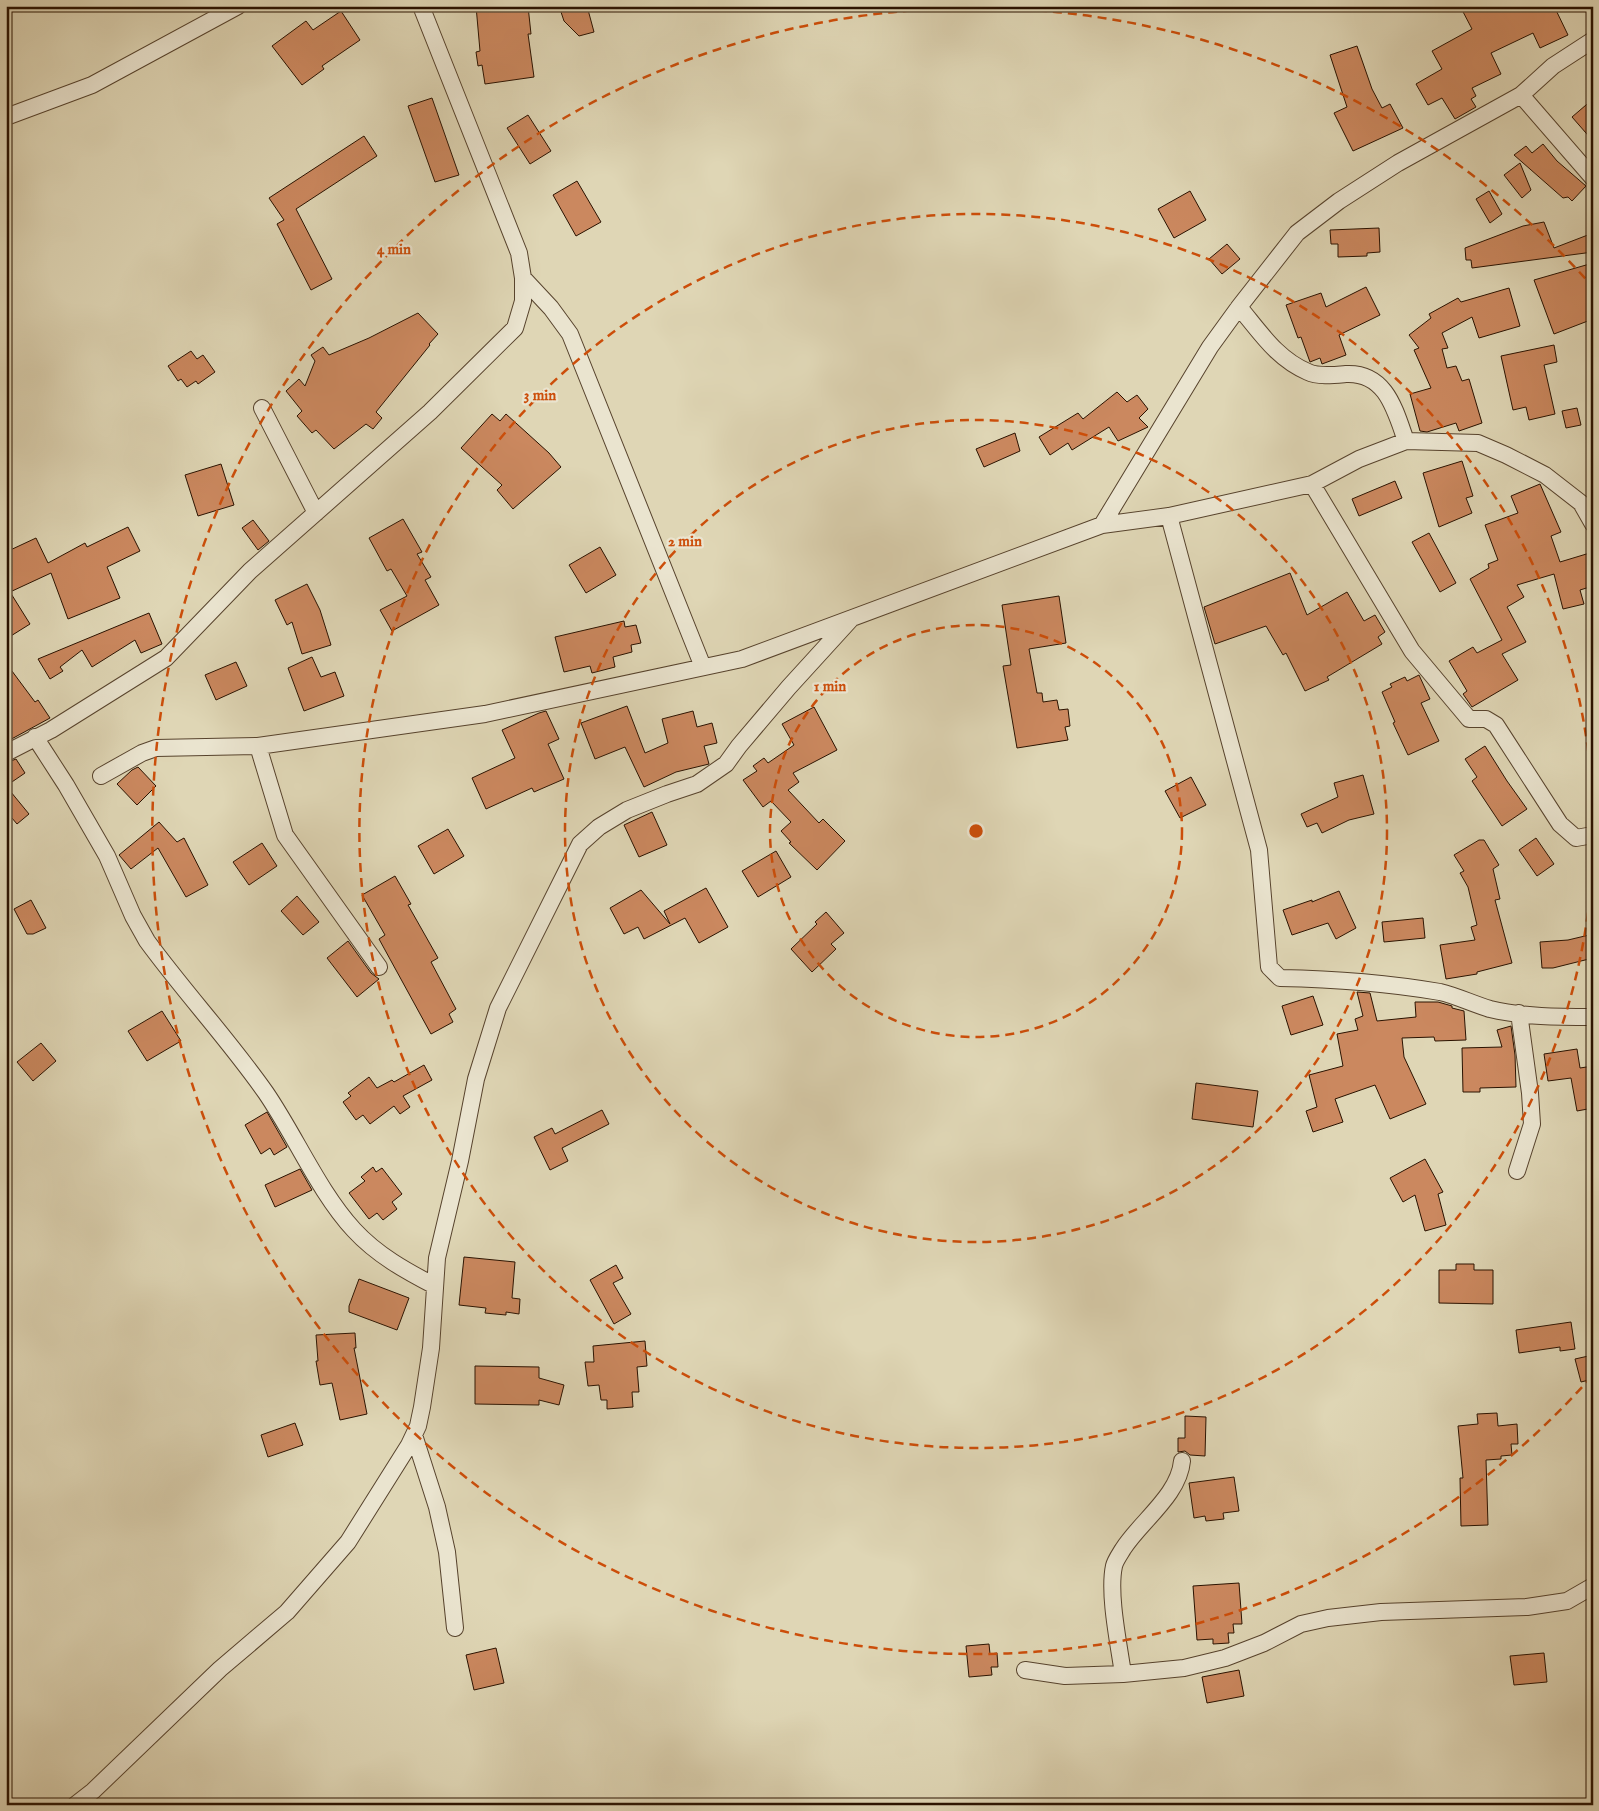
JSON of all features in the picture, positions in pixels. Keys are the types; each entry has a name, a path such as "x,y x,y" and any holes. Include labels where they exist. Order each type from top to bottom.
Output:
{"street":[{"path":"6,117 92,85 238,6"},
{"path":"6,753 51,730 166,658 250,571 430,412 516,328 523,301 523,278 519,253 427,8"},
{"path":"1102,525 1210,347 1298,233 1339,201 1398,163 1521,95 1553,66 1593,40"},
{"path":"1521,95 1593,178"},
{"path":"523,278 551,308 570,334 703,667"},
{"path":"1239,307 1276,353 1309,373 1331,375 1358,373 1380,385 1394,408 1406,441"},
{"path":"262,408 316,513"},
{"path":"101,776 142,753 156,748 258,746 485,714 742,659 1102,525 1169,516 1312,484 1359,460 1406,441 1478,442 1545,475 1581,503 1593,524"},
{"path":"1312,484 1412,651 1469,718 1486,718 1496,726 1560,824 1576,838 1593,835"},
{"path":"1169,516 1259,850 1269,967 1280,978 1352,980 1442,993 1490,1008 1541,1017 1593,1017"},
{"path":"75,1805 93,1791 220,1669 287,1612 348,1542 392,1474 414,1435 422,1407 431,1348 437,1258 460,1161 476,1079 498,1008 580,844 599,827 627,810 697,784 726,764 789,687 853,617"},
{"path":"35,737 66,785 107,856 133,916 147,941 265,1092 289,1128 333,1204 355,1231 381,1254 435,1286"},
{"path":"258,746 285,835 379,967"},
{"path":"1517,1171 1532,1124 1519,1013"},
{"path":"414,1435 437,1506 447,1552 455,1628"},
{"path":"1123,1674 1115,1623 1114,1565 1131,1539 1175,1486 1181,1471 1182,1461"},
{"path":"1025,1670 1065,1676 1123,1674 1184,1668 1225,1658 1264,1643 1301,1624 1328,1618 1381,1612 1526,1607 1567,1601 1593,1586"}],"building":[{"path":"476,6 528,6 531,34 528,34 534,77 485,84 482,65 478,66 476,52 480,51"},
{"path":"559,6 587,6 594,32 579,36 564,21"},
{"path":"1460,6 1554,6 1568,35 1540,48 1533,33 1491,53 1501,74 1472,88 1476,96 1471,99 1476,107 1455,119 1442,98 1428,105 1416,84 1442,69 1432,51 1472,29"},
{"path":"341,11 360,40 322,66 324,69 302,85 272,46 306,21 313,30"},
{"path":"1357,46 1372,89 1382,108 1390,104 1403,128 1353,151 1334,113 1347,107 1330,55"},
{"path":"432,98 459,175 435,182 408,106"},
{"path":"1593,99 1593,141 1572,117"},
{"path":"528,115 551,151 530,164 507,128"},
{"path":"364,136 377,156 296,209 332,279 311,290 277,224 284,220 269,198"},
{"path":"1543,144 1557,161 1586,186 1572,201 1568,197 1563,198 1514,155 1526,146 1532,153"},
{"path":"1520,163 1531,190 1522,198 1504,175"},
{"path":"577,181 601,222 576,236 553,195"},
{"path":"1190,191 1206,220 1174,238 1158,209"},
{"path":"1489,191 1502,214 1490,223 1476,199"},
{"path":"1544,222 1554,248 1593,233 1593,252 1472,268 1471,260 1466,260 1465,248 1523,226"},
{"path":"1379,228 1380,252 1367,253 1367,256 1338,257 1338,244 1331,244 1330,230"},
{"path":"1227,244 1240,259 1222,274 1209,259"},
{"path":"1593,263 1593,319 1554,334 1534,280"},
{"path":"1366,287 1380,315 1339,335 1346,355 1322,364 1320,358 1310,362 1301,337 1298,338 1286,305 1321,293 1326,307"},
{"path":"1509,288 1520,326 1479,338 1472,317 1442,333 1448,348 1442,349 1447,368 1456,366 1462,381 1469,379 1482,423 1459,431 1456,423 1427,432 1420,431 1410,394 1431,388 1414,350 1419,348 1409,335 1431,318 1429,314 1458,298 1461,302"},
{"path":"418,313 438,334 376,412 382,418 373,429 366,424 334,449 316,430 312,433 297,416 302,411 286,391 299,379 305,386 315,361 311,355 323,347 329,355 369,338"},
{"path":"1554,345 1557,362 1544,365 1555,414 1529,420 1526,407 1513,410 1501,356"},
{"path":"191,351 197,359 203,355 215,372 198,384 196,381 187,387 181,379 178,381 168,366"},
{"path":"1117,392 1127,402 1137,395 1148,409 1139,418 1148,427 1118,441 1109,427 1072,450 1068,443 1050,455 1039,437 1078,413 1083,419"},
{"path":"1577,408 1581,425 1566,428 1562,411"},
{"path":"492,414 500,421 506,414 549,453 561,467 513,509 497,490 502,485 461,448"},
{"path":"1015,433 1020,451 984,467 976,449"},
{"path":"1462,461 1473,496 1466,498 1472,513 1439,527 1423,473"},
{"path":"221,464 234,505 198,516 185,475"},
{"path":"1395,481 1402,498 1359,516 1352,499"},
{"path":"1540,484 1561,532 1551,536 1560,562 1593,552 1593,586 1580,590 1584,604 1563,609 1554,574 1517,585 1524,597 1507,607 1526,642 1502,654 1518,680 1472,707 1463,694 1467,691 1449,661 1473,647 1477,653 1502,640 1470,579 1489,568 1488,564 1498,560 1485,525 1518,513 1511,496"},
{"path":"403,519 422,552 417,554 431,577 425,580 439,605 392,631 380,610 407,596 391,569 387,571 369,538"},
{"path":"253,520 269,541 258,550 242,528"},
{"path":"128,527 140,551 107,567 120,598 68,619 51,573 10,592 30,624 6,639 6,552 36,538 48,563 85,543 87,547"},
{"path":"1429,533 1456,583 1440,592 1412,542"},
{"path":"600,547 616,575 586,593 569,565"},
{"path":"1290,573 1307,615 1347,592 1364,621 1375,615 1385,632 1378,637 1382,644 1327,677 1329,680 1305,691 1286,653 1283,655 1266,626 1215,644 1204,607"},
{"path":"307,584 320,610 331,645 302,654 292,622 287,625 275,600"},
{"path":"1059,596 1066,643 1029,649 1037,693 1042,693 1043,702 1057,700 1059,710 1068,709 1070,726 1065,727 1068,740 1017,748 1003,666 1011,665 1002,605"},
{"path":"149,613 162,644 141,653 135,640 92,667 82,650 60,667 63,671 50,679 38,659"},
{"path":"624,621 625,627 636,625 641,643 631,645 632,652 613,657 615,667 592,673 590,666 564,672 555,637"},
{"path":"312,657 321,677 335,672 344,696 304,711 288,668"},
{"path":"236,662 247,686 216,700 205,675"},
{"path":"6,663 35,702 38,700 50,718 6,742"},
{"path":"1419,675 1430,699 1421,703 1439,741 1408,755 1393,723 1395,722 1382,692 1392,687 1390,684 1405,677 1407,681"},
{"path":"627,706 645,753 668,743 662,719 693,711 697,727 712,723 717,743 704,746 709,764 676,772 644,787 625,747 595,759 581,723"},
{"path":"814,707 837,750 793,773 799,782 788,790 819,823 823,819 845,841 817,870 789,843 791,842 781,831 791,822 771,801 763,807 743,780 757,771 753,766 764,758 768,763 794,745 782,724"},
{"path":"546,711 559,739 548,744 564,779 534,792 532,788 486,809 472,778 515,758 502,730"},
{"path":"1485,746 1527,809 1502,826 1472,781 1477,777 1465,759"},
{"path":"16,759 25,773 6,786 6,763"},
{"path":"138,767 156,786 137,805 117,784"},
{"path":"1363,775 1374,814 1349,820 1322,833 1317,823 1307,827 1301,814 1338,797 1334,783"},
{"path":"1191,777 1206,805 1180,818 1165,791"},
{"path":"6,786 29,814 17,824 6,811"},
{"path":"652,812 667,845 639,857 624,825"},
{"path":"159,822 177,842 184,838 208,885 186,897 158,848 131,869 119,855"},
{"path":"448,829 464,856 434,874 418,846"},
{"path":"1536,838 1554,864 1537,876 1519,850"},
{"path":"1479,840 1484,840 1499,865 1493,869 1500,899 1495,900 1512,963 1477,972 1477,974 1446,979 1440,945 1475,940 1471,927 1477,925 1468,887 1460,873 1464,871 1454,855"},
{"path":"262,843 277,866 249,885 233,862"},
{"path":"776,851 791,877 758,897 742,871"},
{"path":"395,876 411,904 408,905 438,958 431,962 456,1009 449,1014 453,1022 431,1034 379,939 385,935 362,895"},
{"path":"706,888 728,927 699,943 685,918 644,939 638,927 624,934 610,908 641,890 670,924 664,911"},
{"path":"1339,891 1356,928 1336,939 1328,923 1292,935 1283,910 1312,900 1312,902"},
{"path":"297,896 319,922 303,935 281,911"},
{"path":"31,900 46,928 33,934 27,934 14,909"},
{"path":"826,912 844,933 831,944 836,949 812,972 791,949 817,924 815,922"},
{"path":"1423,918 1425,938 1384,942 1382,922"},
{"path":"1589,935 1593,949 1593,958 1553,968 1542,968 1540,942 1568,940"},
{"path":"348,941 371,973 379,979 357,997 327,958"},
{"path":"1357,992 1370,993 1377,1021 1416,1017 1415,1002 1438,1002 1464,1011 1466,1040 1435,1041 1434,1037 1402,1038 1404,1057 1426,1104 1390,1119 1375,1085 1335,1099 1343,1122 1313,1132 1306,1111 1317,1107 1309,1075 1343,1066 1337,1034 1358,1030 1355,1019 1363,1016"},
{"path":"1313,996 1323,1025 1291,1035 1282,1006"},
{"path":"162,1011 181,1041 147,1061 128,1031"},
{"path":"1511,1026 1515,1055 1516,1087 1480,1088 1480,1092 1463,1092 1462,1048 1502,1047 1497,1030"},
{"path":"41,1043 56,1061 33,1081 17,1062"},
{"path":"1577,1049 1580,1068 1593,1066 1593,1108 1577,1111 1571,1078 1548,1081 1544,1054"},
{"path":"424,1065 432,1080 403,1096 410,1107 400,1114 394,1106 370,1124 363,1115 356,1120 343,1102 351,1096 348,1093 369,1077 377,1088 392,1080 394,1082"},
{"path":"1196,1083 1258,1091 1253,1127 1192,1119"},
{"path":"602,1110 609,1124 562,1148 568,1161 550,1170 534,1137 552,1128 555,1134"},
{"path":"267,1112 287,1147 274,1155 270,1148 261,1154 245,1125"},
{"path":"1425,1159 1443,1192 1438,1194 1446,1225 1425,1231 1415,1195 1403,1202 1390,1178"},
{"path":"373,1167 376,1172 382,1168 402,1194 392,1202 397,1209 383,1220 377,1213 369,1219 349,1193 365,1181 361,1177"},
{"path":"300,1169 312,1190 275,1207 265,1185"},
{"path":"464,1257 515,1262 512,1298 520,1299 519,1314 506,1312 506,1315 485,1313 486,1308 459,1305"},
{"path":"1456,1264 1474,1264 1474,1270 1493,1270 1493,1304 1439,1303 1439,1270 1456,1270"},
{"path":"616,1265 623,1278 613,1283 631,1314 614,1324 590,1280"},
{"path":"359,1279 409,1298 397,1330 349,1312 349,1306"},
{"path":"1571,1322 1575,1349 1560,1351 1560,1347 1519,1353 1516,1330"},
{"path":"355,1333 356,1348 354,1348 367,1414 340,1420 332,1383 320,1385 316,1361 318,1361 316,1335"},
{"path":"645,1341 647,1366 637,1367 639,1392 632,1392 633,1407 607,1409 607,1400 601,1400 599,1385 588,1386 585,1362 594,1362 593,1346"},
{"path":"1593,1355 1593,1379 1581,1382 1575,1359"},
{"path":"475,1366 539,1367 539,1378 564,1385 559,1405 539,1400 539,1405 475,1404"},
{"path":"1497,1413 1498,1426 1517,1424 1518,1444 1511,1444 1512,1455 1501,1456 1501,1459 1486,1460 1488,1525 1461,1526 1460,1478 1463,1478 1458,1426 1478,1424 1477,1414"},
{"path":"1185,1416 1206,1417 1205,1456 1190,1455 1185,1451 1178,1452 1178,1438 1185,1438"},
{"path":"295,1423 303,1445 268,1457 261,1435"},
{"path":"1234,1477 1239,1511 1223,1513 1224,1519 1206,1521 1205,1516 1194,1518 1189,1483"},
{"path":"1239,1583 1242,1624 1233,1624 1234,1633 1228,1633 1229,1643 1213,1644 1213,1639 1197,1640 1193,1586"},
{"path":"989,1644 990,1654 997,1653 998,1667 991,1667 992,1675 969,1677 966,1646"},
{"path":"496,1648 504,1683 474,1690 466,1655"},
{"path":"1544,1653 1547,1682 1514,1685 1510,1656"},
{"path":"1239,1670 1244,1696 1207,1703 1202,1677"}]}
